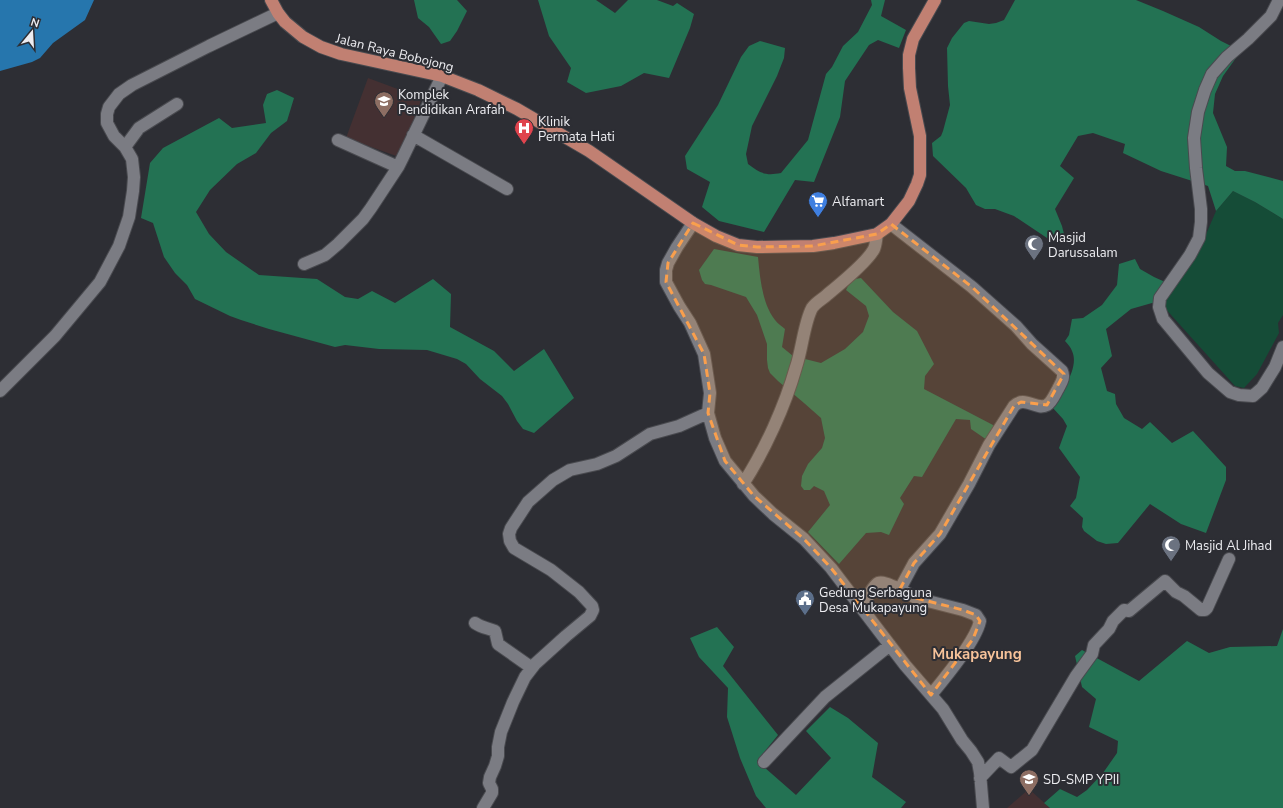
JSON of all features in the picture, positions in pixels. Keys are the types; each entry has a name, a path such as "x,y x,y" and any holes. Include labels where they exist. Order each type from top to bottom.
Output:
{"main road":[{"name":"Jalan Raya Bobojong","path":"271,0 285,22 303,37 321,48 341,54 442,76 478,90 517,109 589,151 693,223 716,236 738,244 757,247 813,246 877,234 891,224 909,201 920,175 920,136 910,88 908,68 909,55 913,39 934,0"}],"street":[{"path":"1279,0 1271,16 1227,57 1212,74 1205,90 1198,112 1194,138 1201,209 1199,238 1190,255 1160,298 1158,307 1163,319 1208,373 1230,392 1239,395 1253,396 1262,388 1283,347"},
{"path":"0,391 55,336 100,282 120,246 129,217 134,177 132,159 125,147 114,136 108,123 107,114 109,107 119,94 132,85 202,49 278,13"},
{"path":"304,264 325,255 338,244 363,219 375,203 404,157 442,76"},
{"path":"125,147 139,128 176,104"},
{"path":"414,135 507,189"},
{"path":"338,140 398,167"},
{"path":"693,223 671,258 666,270 666,282 690,323 704,354 710,393 708,413 715,438 725,461 754,496 773,514 804,539 831,568 905,665 944,709 962,740 978,762 983,808"},
{"path":"891,224 972,287 1016,326 1032,344 1064,374 1063,379 1047,405 1041,406 1017,402 989,445 969,484 940,534 914,563 900,589"},
{"path":"743,484 777,419 796,367 812,308 869,256 874,249 877,234"},
{"path":"483,808 492,793 489,783 498,756 501,732 525,677 532,668 566,636 587,619 593,610 592,606 574,588 551,570 514,548 510,541 511,528 528,502 554,480 570,470 597,464 616,456 650,434 679,426 708,413"},
{"path":"980,778 999,758 1011,768 1032,750 1076,676 1092,654 1094,645 1124,610 1129,611 1165,580 1176,592 1184,596 1202,610 1205,610 1229,559"},
{"path":"862,608 875,586 878,583 884,583 900,589 916,598 963,610 976,615 980,621 973,639 931,695"},
{"path":"475,623 482,628 486,627 495,631 498,644 532,668"},
{"path":"764,762 825,697 890,645"}],"highlighted area":[{"path":"693,223 738,245 757,247 813,246 877,234 891,224 972,287 1064,374 1047,405 1021,402 1014,406 940,534 914,563 900,589 916,598 963,610 976,615 980,621 973,639 931,695 831,568 804,539 754,496 725,461 708,413 710,393 704,354 666,282 668,263"}],"shaded area":[{"name":"Komplek Pendidikan Arafah","path":"368,78 422,98 399,157 346,138"},
{"name":"SD-SMP YPII","path":"1029,789 1050,808 1007,808"}],"green space":[{"path":"414,0 457,0 467,11 450,41 441,44 429,27 418,18"},
{"path":"538,0 596,0 615,13 628,0 657,0 673,6 677,3 694,14 690,28 669,78 644,73 621,86 586,93 567,82 571,68 549,36"},
{"path":"871,0 885,0 881,16 906,30 899,48 878,40 869,45 845,81 840,117 814,182 795,180 764,232 719,221 702,207 710,182 687,169 685,156 718,105 741,57 749,46 760,41 785,48 784,58 777,76 752,126 746,154 748,164 759,172 767,174 781,173 808,140 826,74 832,67 843,46 858,32 872,5"},
{"path":"1015,0 1136,0 1199,27 1221,41 1241,51 1223,76 1215,94 1213,113 1227,147 1226,166 1235,171 1245,171 1283,181 1283,219 1233,191 1216,211 1208,186 1161,171 1123,153 1125,144 1093,133 1078,136 1060,166 1074,178 1055,209 1065,238 1057,242 1050,240 1014,216 995,209 985,209 976,205 966,188 933,156 932,143 941,136 950,105 947,48 952,38 964,23 969,21 989,24 1004,20"},
{"path":"277,90 294,98 287,121 271,133 256,153 237,164 210,190 196,212 209,234 226,252 259,275 317,279 345,297 358,299 372,291 395,303 433,279 451,294 450,327 494,351 514,371 544,349 574,398 534,433 523,429 502,396 480,379 466,364 457,359 427,350 379,349 345,345 335,347 269,329 230,316 195,299 187,285 175,273 164,257 153,223 141,218 150,163 163,148 219,118 232,128 266,123 263,105 267,94"},
{"path":"1233,191 1283,219 1283,315 1278,323 1279,333 1257,374 1244,388 1235,386 1163,306 1204,239 1216,211"},
{"path":"714,249 758,257 762,290 767,306 777,323 785,329 782,347 793,356 821,363 845,349 863,332 869,316 866,306 846,290 855,279 861,278 893,312 917,331 934,364 925,376 924,389 993,425 994,429 987,440 971,429 970,420 956,419 922,477 914,476 900,498 904,504 889,535 881,532 866,533 839,564 808,532 830,505 824,491 814,486 810,490 804,490 801,486 802,476 808,464 822,448 825,438 821,418 770,373 767,360 767,344 757,315 746,297 705,284 702,280 699,270"},
{"path":"1135,259 1140,269 1174,286 1163,306 1152,303 1131,309 1106,329 1112,356 1101,368 1107,391 1115,394 1116,404 1124,418 1142,429 1150,422 1172,443 1193,431 1226,467 1226,480 1206,533 1181,524 1150,504 1118,543 1106,544 1097,541 1084,531 1082,527 1083,518 1070,506 1076,498 1080,477 1059,448 1067,426 1052,407 1064,388 1074,365 1072,351 1065,341 1069,335 1072,319 1083,318 1102,305 1117,285 1119,264"},
{"path":"717,627 734,647 723,666 778,735 757,761 796,795 831,758 806,731 830,707 848,718 878,743 872,777 906,802 901,808 766,808 756,796 740,758 727,717 728,688 699,657 690,638"},
{"path":"1283,629 1283,808 1050,808 1044,803 1060,789 1077,797 1087,790 1103,773 1117,753 1118,741 1089,727 1096,699 1082,687 1075,656 1082,650 1139,681 1187,641 1209,653 1230,647 1277,646"}],"water":[{"path":"0,0 94,0 85,20 53,43 40,58 32,62 0,71"}],"place":[{"name":"Komplek Pendidikan Arafah","path":"384,118"},
{"name":"Klinik Permata Hati","path":"524,145"},
{"name":"Alfamart","path":"818,218"},
{"name":"Masjid Darussalam","path":"1034,261"},
{"name":"Masjid Al Jihad","path":"1171,562"},
{"name":"Gedung Serbaguna Desa Mukapayung","path":"805,616"},
{"name":"SD-SMP YPII","path":"1029,796"}],"district":[{"name":"Mukapayung","path":"977,654"}]}
